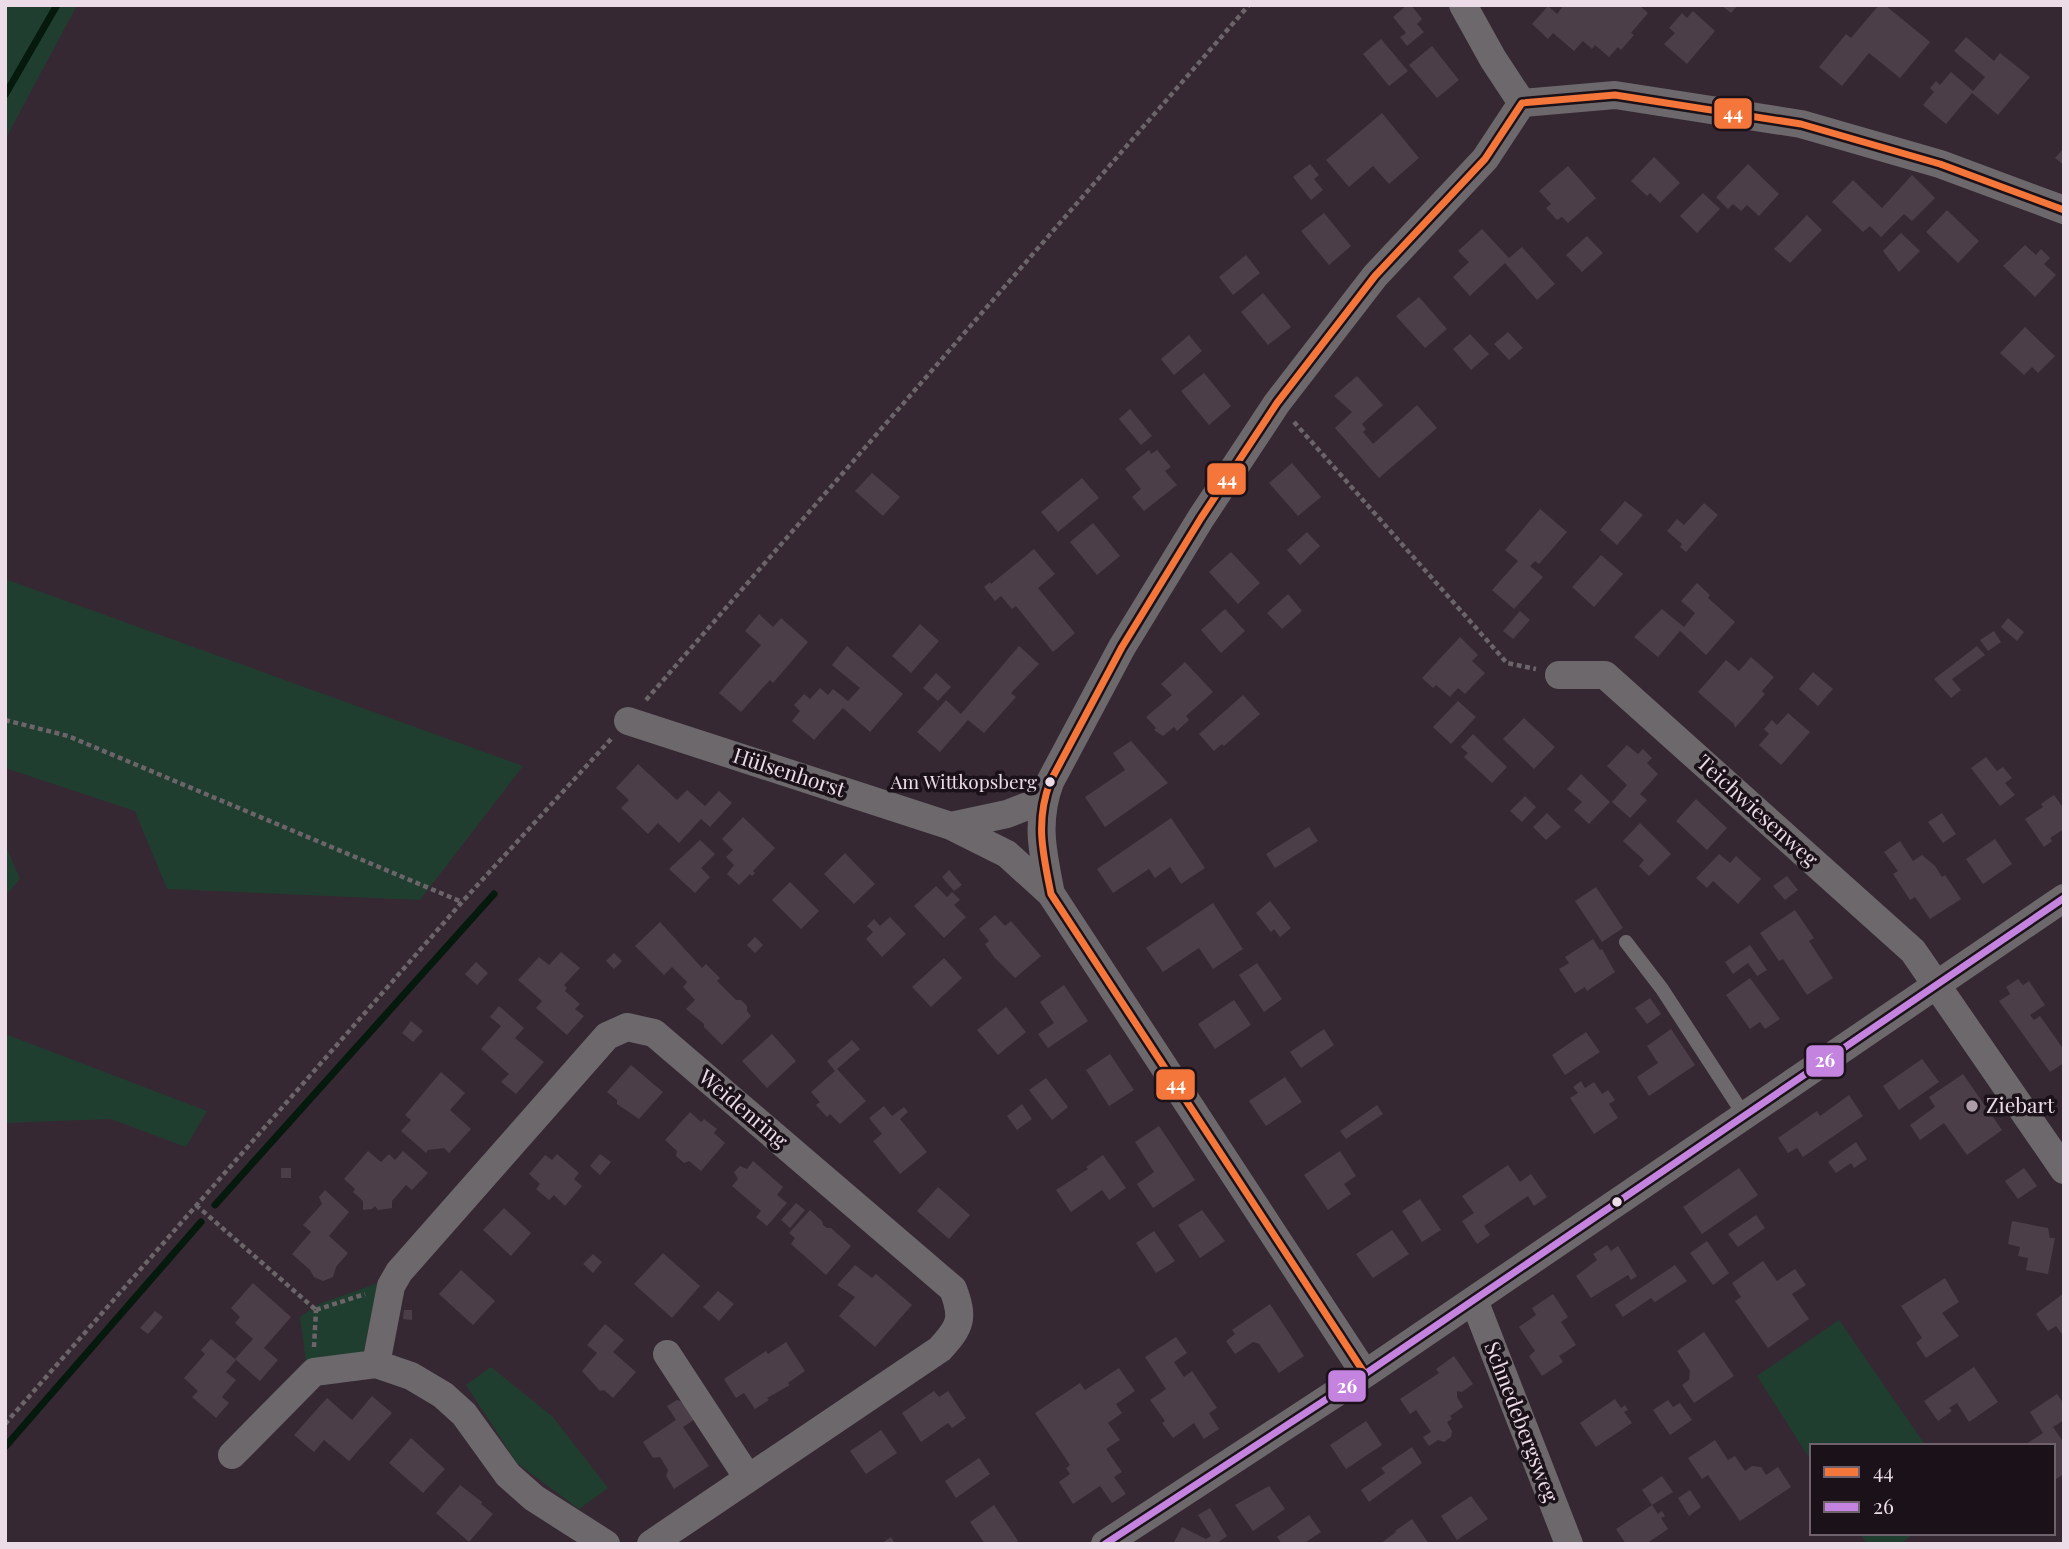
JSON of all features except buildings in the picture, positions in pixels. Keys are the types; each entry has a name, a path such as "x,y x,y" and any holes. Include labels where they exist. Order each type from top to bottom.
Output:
{"street":[{"path":"1463,5 1493,59 1522,103"},
{"path":"1522,103 1615,95 1801,124 1940,164 2064,210"},
{"path":"1365,1374 1051,894 1040,841 1043,800 1122,647 1201,518 1277,403 1374,276 1485,159 1522,103"},
{"name":"Teichwiesenweg","path":"1559,675 1605,675 1913,951 2064,1170"},
{"name":"Hülsenhorst","path":"628,720 951,825 1007,854 1051,894"},
{"name":"Hülsenhorst","path":"951,825 1007,814 1043,800"},
{"path":"1105,1544 1137,1534 1365,1374 2064,898"},
{"name":"Weidenring","path":"376,1364 391,1286 399,1272 607,1036 626,1027 654,1033 953,1289 960,1306 960,1321 954,1334 940,1349 650,1544"},
{"name":"Schnedebergsweg","path":"1474,1300 1569,1544"},
{"path":"667,1354 748,1478"},
{"path":"232,1455 314,1372 376,1364 411,1376 443,1395 464,1414 508,1475 534,1498 606,1544"}],"lane":[{"path":"1626,942 1668,997 1744,1115"}],"path":[{"path":"1277,403 1507,663 1559,675"},
{"path":"5,720 68,736 462,902"},
{"path":"196,1205 316,1310"},
{"path":"316,1310 391,1286"},
{"path":"314,1372 316,1310"}],"green space":[{"path":"5,5 77,5 5,140"},
{"path":"5,579 523,766 420,900 167,889 135,811 5,768"},
{"path":"5,844 20,879 5,896"},
{"path":"5,1034 207,1111 186,1147 111,1119 5,1123"},
{"path":"381,1282 364,1350 354,1357 306,1362 300,1317 319,1304"},
{"path":"1839,1320 1925,1444 1810,1444 1810,1459 1757,1376"},
{"path":"491,1367 553,1417 608,1488 579,1509 517,1463 466,1385"},
{"path":"1861,1535 1912,1535 1900,1544 1867,1544"}],"waterway":[{"path":"5,95 57,5"},
{"path":"215,1205 494,894"},
{"path":"5,1447 201,1222"}],"transit line":[{"name":"44","path":"1365,1374 1051,894 1042,838 1045,797 1050,782 1122,647 1201,518 1277,403 1375,276 1485,159 1522,103 1615,95 1801,124 1940,164 2064,210"},
{"name":"26","path":"1105,1544 1365,1374 2064,898"}],"place":[{"name":"Am Wittkopsberg","path":"1050,782"},
{"name":"Ziebart","path":"1972,1106"}]}
